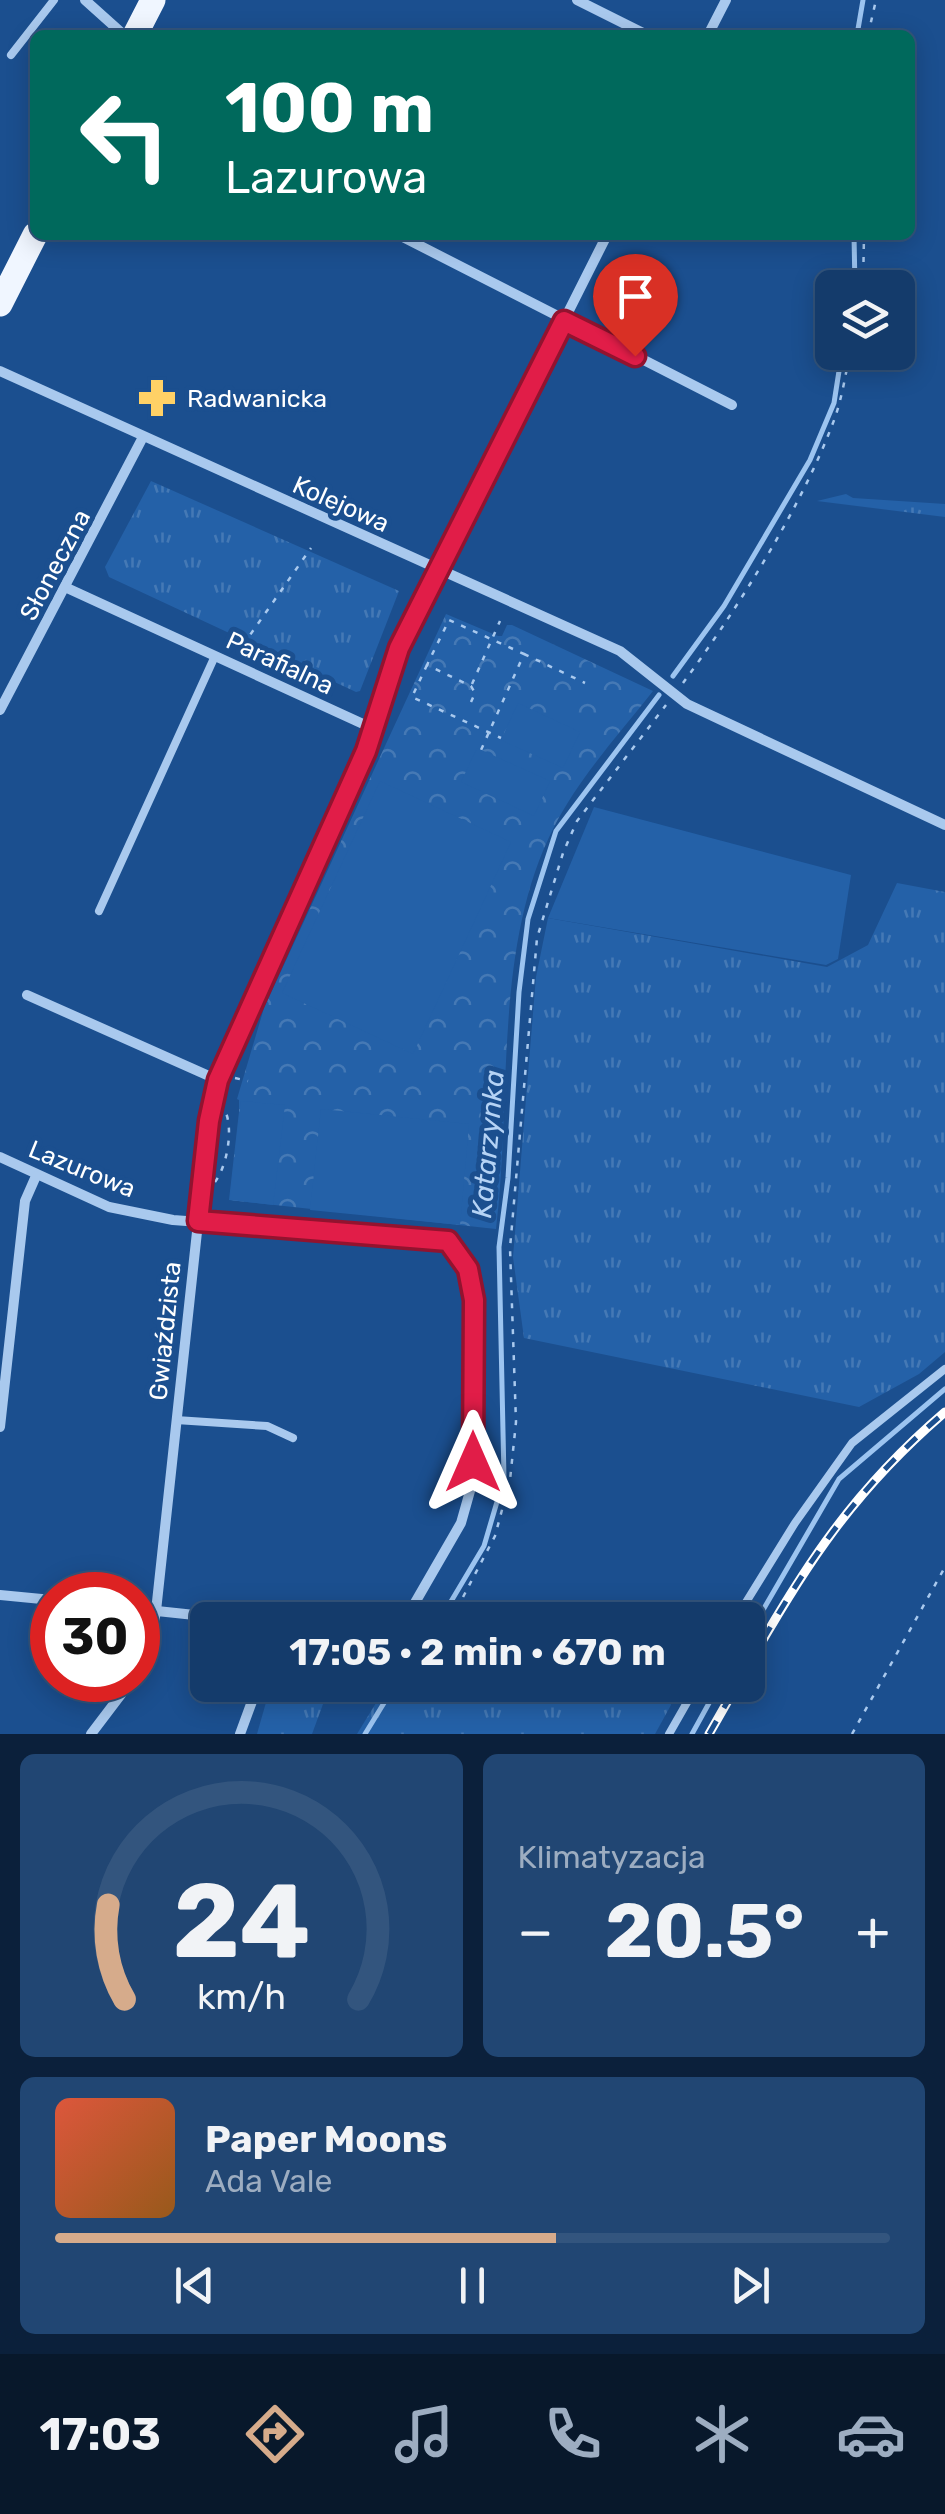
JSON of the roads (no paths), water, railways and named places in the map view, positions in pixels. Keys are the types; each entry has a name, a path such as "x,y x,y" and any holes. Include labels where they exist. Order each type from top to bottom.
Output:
{"main road":[{"path":"137,30 152,0"},
{"path":"0,304 32,240"}],"street":[{"path":"84,0 118,30"},
{"path":"578,0 636,30"},
{"path":"711,30 726,0"},
{"path":"409,240 732,405"},
{"path":"374,729 399,648 604,240"},
{"name":"Kolejowa","path":"0,371 620,651 687,704 945,825"},
{"name":"Słoneczna","path":"0,710 143,437"},
{"name":"Parafialna","path":"66,588 374,729"},
{"name":"Gwiaździsta","path":"160,1573 209,1121 218,1080 374,729"},
{"path":"27,995 218,1080"},
{"name":"Lazurowa","path":"0,1157 109,1207 173,1220 448,1241 468,1269 474,1300 472,1484 461,1523 415,1602"},
{"path":"0,1427 25,1201 36,1176"},
{"path":"0,1595 30,1598"},
{"path":"160,1611 190,1615"},
{"path":"91,1734 115,1702"},
{"path":"240,1734 252,1702"}],"lane":[{"path":"30,30 54,0"},
{"path":"10,56 30,31"},
{"path":"99,912 215,656"},
{"path":"748,1602 846,1451 902,1400 945,1369"},
{"path":"176,1420 267,1426 293,1438"},
{"path":"669,1734 687,1702"}],"waterway":[{"name":"Katarzynka","path":"858,30 863,0"},
{"name":"Katarzynka","path":"854,240 855,270"},
{"name":"Katarzynka","path":"673,676 724,606 810,460 834,403 839,370"},
{"name":"Katarzynka","path":"451,1602 484,1546 504,1478 499,1247 528,919 556,831 659,695"},
{"path":"765,1607 839,1479 945,1389"},
{"name":"Katarzynka","path":"365,1734 385,1702"},
{"path":"692,1734 710,1702"}],"railway":[{"path":"765,1637 834,1530 884,1470 945,1412"},
{"path":"709,1734 727,1702"}],"place":[{"name":"Radwanicka","path":"157,398"}]}
